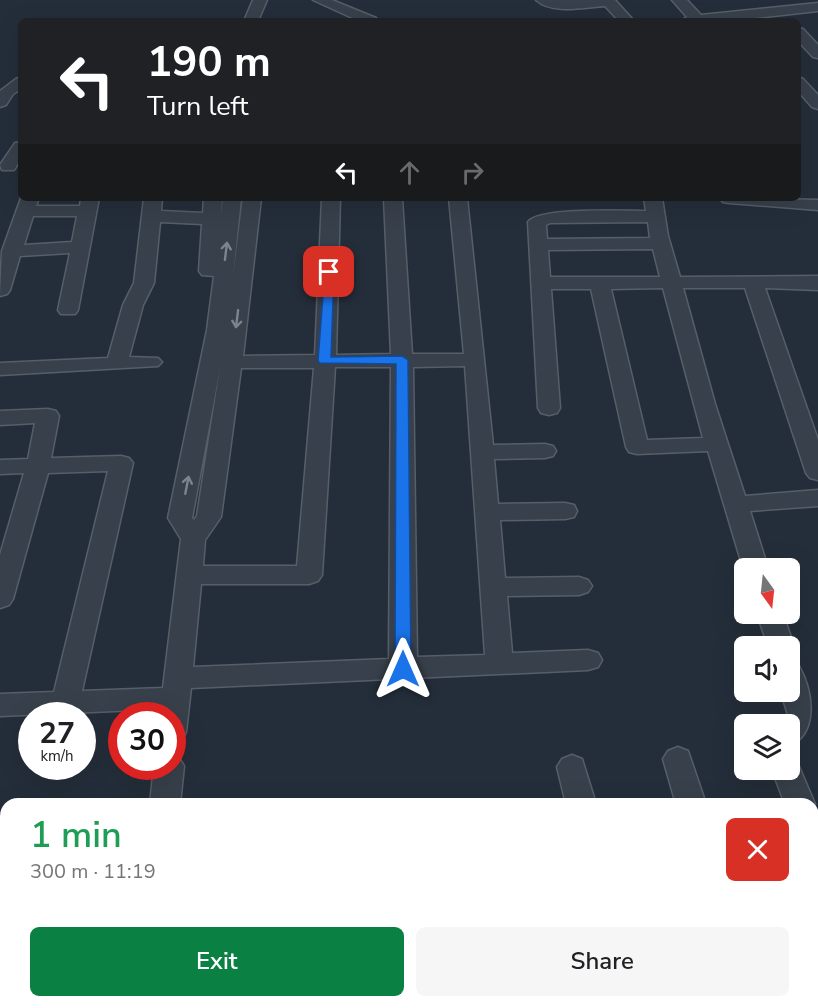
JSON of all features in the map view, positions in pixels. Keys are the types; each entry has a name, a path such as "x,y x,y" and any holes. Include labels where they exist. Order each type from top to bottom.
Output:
{"street":[{"path":"252,18 260,0"},
{"path":"320,0 351,6 366,18"},
{"path":"543,0 561,4 609,2 624,18"},
{"path":"679,0 695,18"},
{"path":"746,18 784,10 818,7"},
{"path":"801,36 818,56"},
{"path":"801,58 818,56"},
{"path":"0,102 8,91 18,84"},
{"path":"801,85 818,105"},
{"path":"801,107 818,105"},
{"path":"10,166 18,152"},
{"path":"204,310 205,291 208,285 213,201"},
{"path":"193,539 180,518 217,330 232,201"},
{"path":"175,702 193,539 209,517 232,362 252,201"},
{"path":"189,575 309,574 324,361 331,201"},
{"path":"393,201 402,360 403,669"},
{"path":"458,201 475,360 499,665"},
{"path":"767,201 818,205"},
{"path":"0,290 28,205 88,205 68,310"},
{"path":"117,364 133,305 144,283 152,207 211,219"},
{"path":"549,408 537,222 547,218 654,207 661,243 716,444 753,558"},
{"path":"538,245 661,243"},
{"path":"11,251 80,247"},
{"path":"541,284 753,282 817,282 818,284"},
{"path":"753,282 818,473"},
{"path":"600,284 637,447 716,444"},
{"path":"232,362 475,360"},
{"path":"0,369 151,362"},
{"path":"0,418 48,416 38,465 0,599"},
{"path":"482,452 545,451"},
{"path":"0,467 122,463 66,702 177,688 403,669 588,660"},
{"path":"736,504 818,498"},
{"path":"487,512 565,511"},
{"path":"493,587 579,585"},
{"path":"798,702 802,715 800,723"},
{"path":"0,705 18,704"},
{"path":"678,759 689,798"},
{"path":"572,767 580,798"},
{"path":"166,798 168,780"},
{"path":"791,780 798,798"}],"route":[{"path":"329,272 324,361 402,360 403,669"}]}
